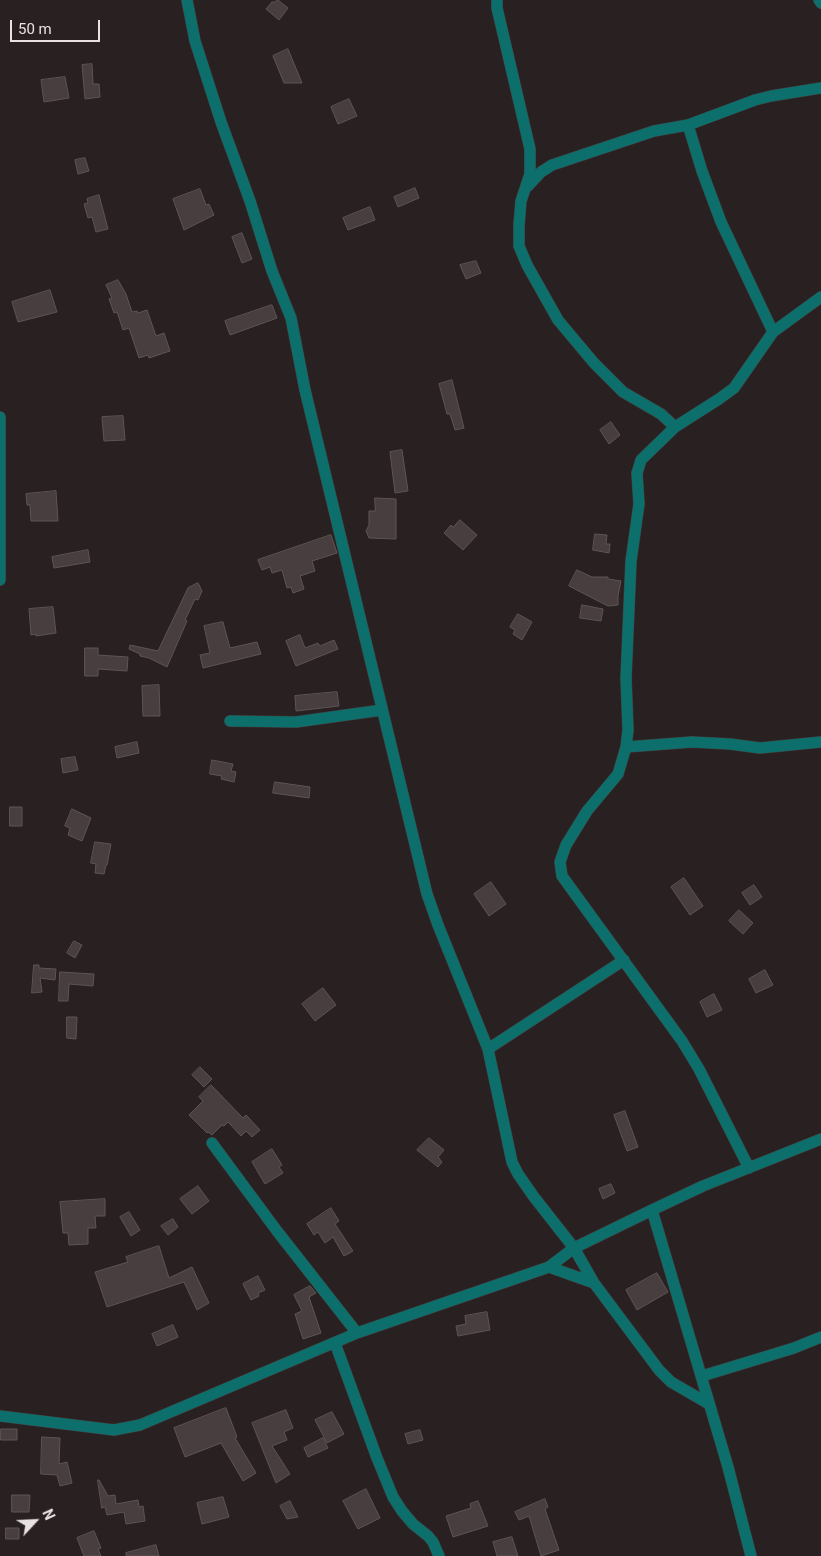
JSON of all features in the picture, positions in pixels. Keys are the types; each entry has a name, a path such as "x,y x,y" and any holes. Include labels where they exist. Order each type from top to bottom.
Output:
{"street":[{"path":"187,0 195,41 221,122 272,270 291,318 305,390 427,894 488,1049 512,1162 534,1197 574,1248 594,1284 665,1377 708,1404"},
{"path":"497,0 497,8 530,149 530,174 521,201 519,225 520,246 527,265 558,320 594,363 623,392 661,414 675,427"},
{"path":"525,190 541,172 552,165 654,131 688,125 755,100 821,88"},
{"path":"688,125 702,171 721,222 773,332"},
{"path":"749,1168 699,1069 682,1041 562,876 560,862 566,845 587,811 618,774 626,747 628,730 626,678 631,561 639,504 637,473 641,460 675,427 734,388 773,332 821,297"},
{"path":"0,417 0,580"},
{"path":"230,721 296,722 382,710"},
{"path":"626,747 692,742 760,748 821,742"},
{"path":"488,1049 624,960"},
{"path":"0,1416 114,1430 140,1425 357,1333 549,1267 574,1248 652,1210 704,1186 821,1139"},
{"path":"212,1143 276,1231 357,1333"},
{"path":"652,1210 702,1376 708,1404 728,1467 751,1556"},
{"path":"549,1267 594,1284"},
{"path":"702,1376 794,1348 821,1337"},
{"path":"335,1343 393,1497 413,1524 433,1542 439,1556"}],"building":[{"path":"278,0 288,8 279,20 266,9 272,2"},
{"path":"288,49 302,83 284,83 273,56"},
{"path":"92,64 93,84 99,84 100,97 85,99 82,65"},
{"path":"65,77 69,98 44,102 41,80"},
{"path":"349,99 357,116 338,124 331,107"},
{"path":"85,158 89,171 78,174 75,160"},
{"path":"415,188 419,198 398,207 394,197"},
{"path":"200,189 206,205 209,204 214,215 184,230 173,199"},
{"path":"99,195 108,229 96,232 92,217 88,218 84,204 88,203 87,199"},
{"path":"370,207 375,220 348,230 343,218"},
{"path":"242,233 252,259 242,263 232,237"},
{"path":"476,261 481,273 466,279 460,265"},
{"path":"118,280 126,294 132,312 137,311 138,313 147,310 156,336 164,333 170,351 149,358 148,355 139,358 129,328 123,330 117,312 114,313 109,299 112,298 106,285"},
{"path":"50,290 57,312 18,322 12,302"},
{"path":"272,305 277,318 230,335 225,321"},
{"path":"452,380 464,428 455,430 450,414 447,414 439,384"},
{"path":"123,416 125,440 104,441 102,417"},
{"path":"611,422 620,435 609,444 600,430"},
{"path":"402,450 408,491 395,493 390,452"},
{"path":"56,491 58,521 31,521 30,505 27,505 26,494"},
{"path":"375,498 396,499 396,539 369,538 366,531 369,525 369,511 375,511"},
{"path":"460,520 477,535 463,550 444,533 451,525 453,527"},
{"path":"595,534 607,535 606,544 610,544 609,553 593,550"},
{"path":"331,535 337,553 312,561 315,571 300,576 304,589 293,593 291,587 287,588 282,570 272,573 270,567 262,570 258,560"},
{"path":"88,550 90,562 54,568 52,557"},
{"path":"577,570 592,577 608,577 608,579 621,581 618,605 608,606 569,586"},
{"path":"198,583 202,591 198,600 195,599 185,620 187,621 167,667 149,658 140,656 140,654 129,649 130,645 158,651 188,588"},
{"path":"582,605 603,609 601,621 580,618"},
{"path":"53,607 56,633 31,635 29,609"},
{"path":"518,614 532,622 522,640 513,634 515,630 510,627"},
{"path":"223,622 230,648 257,642 261,654 203,668 200,655 210,653 204,626"},
{"path":"300,635 305,648 318,643 320,646 334,640 338,649 296,666 286,641"},
{"path":"85,648 98,648 98,655 128,657 127,671 98,669 98,676 85,676"},
{"path":"159,685 160,716 143,716 142,686"},
{"path":"337,692 339,706 296,711 295,696"},
{"path":"137,742 139,753 117,758 115,747"},
{"path":"75,757 78,770 63,773 61,759"},
{"path":"212,760 233,764 231,771 236,772 234,782 221,779 222,776 210,774"},
{"path":"275,782 310,787 309,798 273,793"},
{"path":"10,807 22,807 22,826 10,826"},
{"path":"72,809 91,818 82,841 68,835 70,828 65,826"},
{"path":"95,842 111,844 104,874 95,873 96,864 91,863"},
{"path":"684,878 703,906 690,915 671,887"},
{"path":"491,882 506,904 489,916 474,894"},
{"path":"754,885 762,897 750,905 742,893"},
{"path":"739,910 753,923 743,934 729,921"},
{"path":"74,941 82,945 75,958 67,953"},
{"path":"34,965 39,965 39,968 56,969 55,980 40,978 42,992 32,993"},
{"path":"765,970 773,985 756,993 749,979"},
{"path":"60,972 94,974 93,986 69,984 68,1001 59,1001"},
{"path":"323,988 336,1005 315,1021 302,1004"},
{"path":"714,994 722,1010 707,1017 700,1002"},
{"path":"67,1017 77,1017 76,1039 67,1038"},
{"path":"200,1067 212,1079 204,1087 192,1075"},
{"path":"211,1085 243,1118 246,1115 260,1130 252,1137 246,1131 241,1136 228,1122 212,1135 207,1133 189,1115 203,1101 199,1097"},
{"path":"625,1111 638,1147 627,1151 614,1115"},
{"path":"429,1138 444,1150 438,1157 442,1162 438,1167 417,1150"},
{"path":"272,1149 282,1165 279,1167 283,1173 265,1184 252,1162"},
{"path":"611,1184 615,1193 603,1199 599,1189"},
{"path":"198,1186 209,1201 192,1214 180,1199"},
{"path":"105,1199 105,1216 95,1216 96,1228 88,1228 88,1244 69,1245 68,1233 63,1233 60,1202"},
{"path":"331,1208 339,1221 335,1224 353,1251 344,1256 333,1237 325,1243 318,1232 314,1235 307,1224"},
{"path":"129,1212 140,1230 131,1236 120,1217"},
{"path":"173,1219 178,1227 168,1235 161,1226"},
{"path":"159,1246 169,1278 192,1267 209,1303 197,1310 184,1282 107,1307 95,1272 128,1262 126,1257"},
{"path":"657,1273 668,1292 637,1310 626,1290"},
{"path":"258,1276 265,1290 258,1293 259,1296 251,1300 243,1284"},
{"path":"310,1286 316,1293 309,1297 321,1333 303,1339 295,1314 302,1311 294,1295"},
{"path":"487,1312 490,1330 458,1336 456,1326 466,1324 465,1316"},
{"path":"173,1325 178,1337 157,1346 152,1334"},
{"path":"226,1408 237,1437 235,1438 256,1473 243,1481 221,1443 185,1457 174,1428"},
{"path":"286,1410 293,1428 284,1432 287,1440 272,1446 290,1474 276,1483 252,1423"},
{"path":"332,1412 344,1434 327,1443 315,1420"},
{"path":"1,1429 17,1429 17,1440 1,1440"},
{"path":"420,1430 423,1440 408,1444 405,1434"},
{"path":"42,1437 60,1438 59,1464 67,1462 72,1483 60,1486 57,1475 41,1474"},
{"path":"323,1438 328,1448 308,1457 304,1448"},
{"path":"98,1480 108,1496 115,1495 116,1504 138,1500 139,1507 143,1506 145,1521 126,1524 124,1512 107,1515 105,1507 102,1508"},
{"path":"366,1489 380,1518 358,1529 343,1501"},
{"path":"12,1495 30,1495 29,1512 12,1512"},
{"path":"223,1497 229,1517 202,1524 197,1503"},
{"path":"545,1499 548,1507 545,1509 559,1550 541,1556 529,1516 519,1520 515,1512"},
{"path":"290,1501 298,1517 287,1519 280,1506"},
{"path":"478,1501 488,1526 453,1537 446,1516 471,1508 470,1504"},
{"path":"6,1528 19,1528 19,1539 6,1539"},
{"path":"94,1531 101,1548 98,1549 101,1556 84,1556 77,1538"},
{"path":"512,1537 518,1556 497,1556 493,1542"},
{"path":"156,1545 159,1556 126,1556 126,1553"}]}
